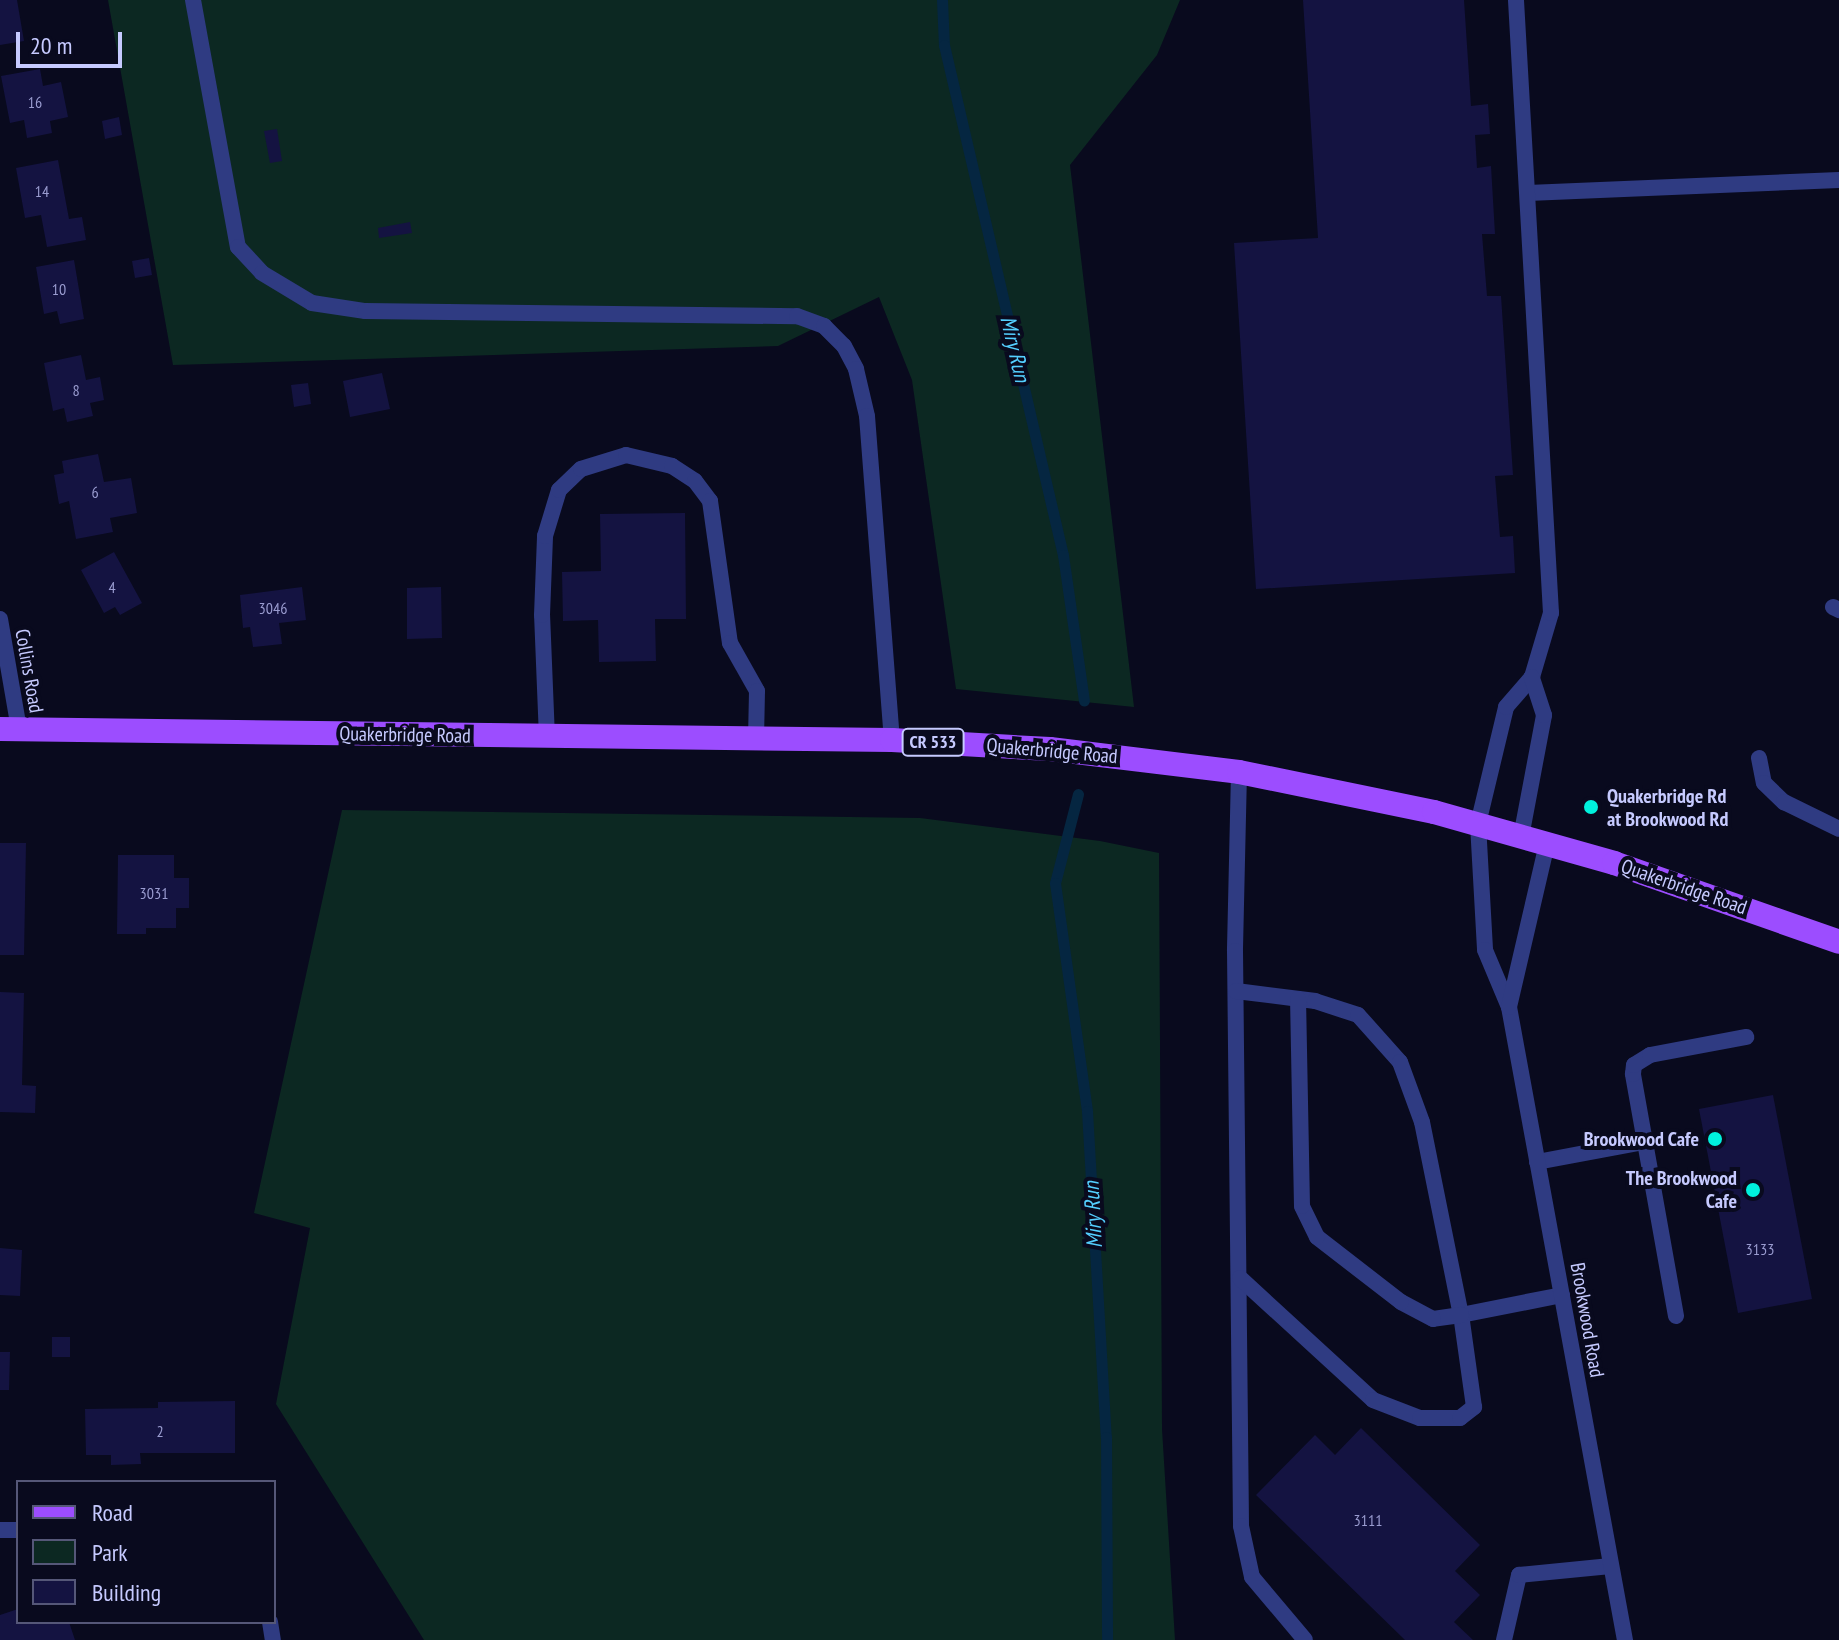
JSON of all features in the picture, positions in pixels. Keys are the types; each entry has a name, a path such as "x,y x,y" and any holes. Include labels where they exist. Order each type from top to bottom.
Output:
{"main road":[{"name":"Quakerbridge Road","path":"10,729 892,740 1050,749 1239,772 1341,790 1547,844 1714,897 1839,942"}],"street":[{"path":"193,0 238,247 262,273 312,303 365,311 797,316 824,326 844,346 856,369 867,416 892,740"},
{"path":"1516,0 1551,613 1532,677 1544,715 1521,837"},
{"path":"1528,193 1839,180"},
{"path":"547,738 542,615 545,536 559,490 581,469 626,455 672,466 695,481 710,501 730,643 757,691 756,738"},
{"name":"Collins Road","path":"0,619 10,729"},
{"name":"Brookwood Road","path":"1532,677 1506,707 1478,824 1485,950 1509,1007 1625,1640"},
{"path":"1759,758 1764,783 1784,802 1839,829"},
{"path":"1239,772 1236,991 1241,1526 1252,1577 1305,1640"},
{"name":"Brookwood Road","path":"1509,1007 1547,844"},
{"path":"1236,991 1298,999 1358,1015 1400,1062 1422,1122 1461,1315 1474,1407 1460,1418 1420,1418 1373,1400 1240,1278"},
{"path":"1298,999 1302,1206 1317,1237 1401,1302 1433,1319 1562,1295"},
{"path":"1676,1316 1633,1074 1640,1059 1746,1037"},
{"path":"1537,1162 1644,1142"},
{"path":"1504,1640 1519,1575 1611,1566"}],"green space":[{"path":"108,0 1180,0 1157,55 1070,165 1134,707 956,689 912,380 879,297 778,346 173,365"},
{"path":"342,810 920,818 1100,841 1159,853 1162,1429 1175,1640 424,1640 276,1404 310,1228 254,1213"}],"building":[{"path":"0,0 17,0 24,41 0,45"},
{"path":"1303,0 1464,0 1471,106 1488,104 1490,134 1475,135 1477,168 1491,166 1495,234 1482,234 1487,296 1501,296 1513,475 1495,476 1500,537 1513,536 1515,573 1256,589 1234,243 1318,238"},
{"path":"40,69 43,86 61,82 68,117 50,121 52,133 27,138 24,120 10,123 1,76"},
{"path":"119,117 122,135 105,139 102,121"},
{"path":"277,129 282,161 270,163 264,131"},
{"path":"58,160 69,219 82,217 86,240 47,247 41,215 25,218 16,168"},
{"path":"410,222 412,233 379,238 378,228"},
{"path":"149,258 152,275 135,278 132,261"},
{"path":"74,260 84,319 60,324 57,311 44,314 36,267"},
{"path":"81,355 86,380 100,377 104,400 90,403 93,416 67,422 64,408 53,411 44,363"},
{"path":"382,373 390,409 350,417 343,381"},
{"path":"308,383 311,404 294,407 291,385"},
{"path":"98,454 104,482 131,478 137,513 110,518 113,532 76,539 69,501 59,504 54,475 64,473 62,461"},
{"path":"685,513 686,619 655,619 656,661 599,662 598,620 563,621 562,572 601,571 600,514"},
{"path":"114,552 142,603 120,615 115,607 104,613 81,570"},
{"path":"302,587 306,620 279,623 282,644 253,647 250,627 243,628 240,595"},
{"path":"441,587 442,638 407,639 407,588"},
{"path":"0,843 26,843 24,955 0,955"},
{"path":"118,855 174,855 174,878 189,878 189,908 176,908 176,928 146,928 146,934 117,934"},
{"path":"0,992 24,993 22,1085 36,1086 35,1113 0,1112"},
{"path":"1773,1095 1812,1299 1738,1313 1699,1109"},
{"path":"0,1248 22,1250 20,1296 0,1295"},
{"path":"52,1337 70,1337 70,1357 52,1357"},
{"path":"0,1352 10,1352 9,1390 0,1390"},
{"path":"235,1401 235,1453 140,1453 141,1464 111,1465 111,1455 86,1455 85,1409 158,1408 158,1402"},
{"path":"1361,1428 1480,1545 1455,1571 1480,1595 1454,1622 1473,1640 1405,1640 1256,1495 1315,1435 1335,1455"},
{"path":"16,1610 16,1624 70,1624 75,1640 0,1640 0,1615"}],"waterway":[{"name":"Miry Run","path":"942,0 944,45 1063,555 1084,700"},
{"name":"Miry Run","path":"1078,794 1055,883 1087,1111 1106,1437 1107,1640"}],"place":[{"name":"Quakerbridge Rd at Brookwood Rd","path":"1591,807"},
{"name":"Brookwood Cafe","path":"1715,1139"},
{"name":"The Brookwood Cafe","path":"1753,1190"}]}
